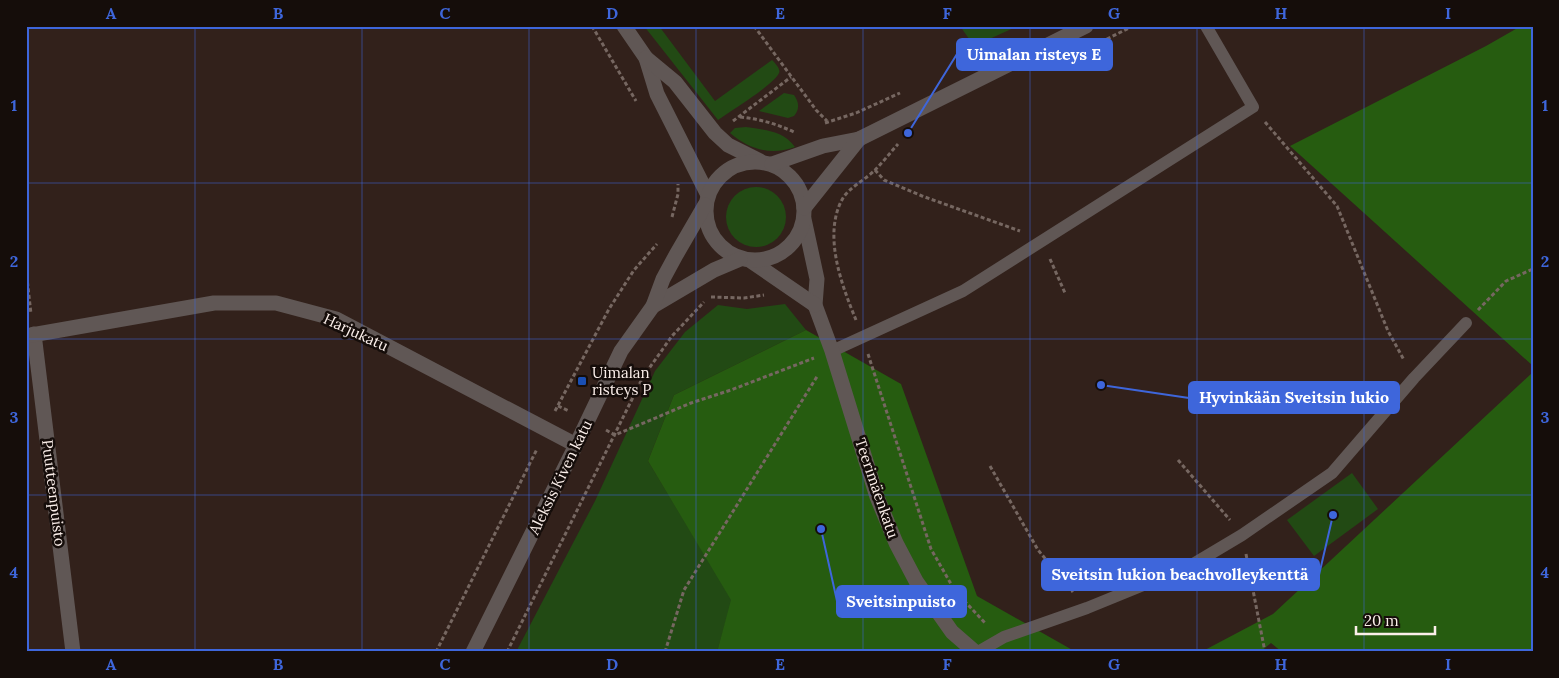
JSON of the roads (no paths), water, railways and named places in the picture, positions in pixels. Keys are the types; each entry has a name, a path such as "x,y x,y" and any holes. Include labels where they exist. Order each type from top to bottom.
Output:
{"street":[{"path":"624,26 646,58 675,82 715,133 728,145 784,171 794,181 802,194 804,213 800,233 791,245 780,254 766,260 746,260"},
{"path":"815,306 746,260 728,253 713,238 706,219 707,200 716,180 728,169 744,163 766,163 823,146 859,139 1086,26"},
{"path":"646,58 657,94 707,200"},
{"path":"804,213 859,139"},
{"name":"Aleksis Kiven katu","path":"473,652 622,351 653,306 676,255 707,200"},
{"name":"Teerimäenkatu","path":"804,213 817,279 815,306 832,351 877,497 896,543 916,581 952,632 977,652"},
{"name":"Aleksis Kiven katu","path":"653,306 714,270 746,260"},
{"name":"Harjukatu","path":"30,335 214,303 276,303 336,319 546,431 576,445"},
{"name":"Puutteenpuisto","path":"30,335 73,652"}],"lane":[{"path":"832,351 963,291 1043,242 1252,107 1206,26"},
{"path":"977,652 1004,637 1086,608 1190,566 1242,535 1332,473 1414,378 1466,323"}],"place":[{"name":"Uimalan risteys E","path":"908,133"},
{"name":"Uimalan risteys P","path":"582,381"},
{"name":"Hyvinkään Sveitsin lukio","path":"1101,385"},
{"name":"Sveitsin lukion beachvolleykenttä","path":"1333,515"},
{"name":"Sveitsinpuisto","path":"821,529"}]}
